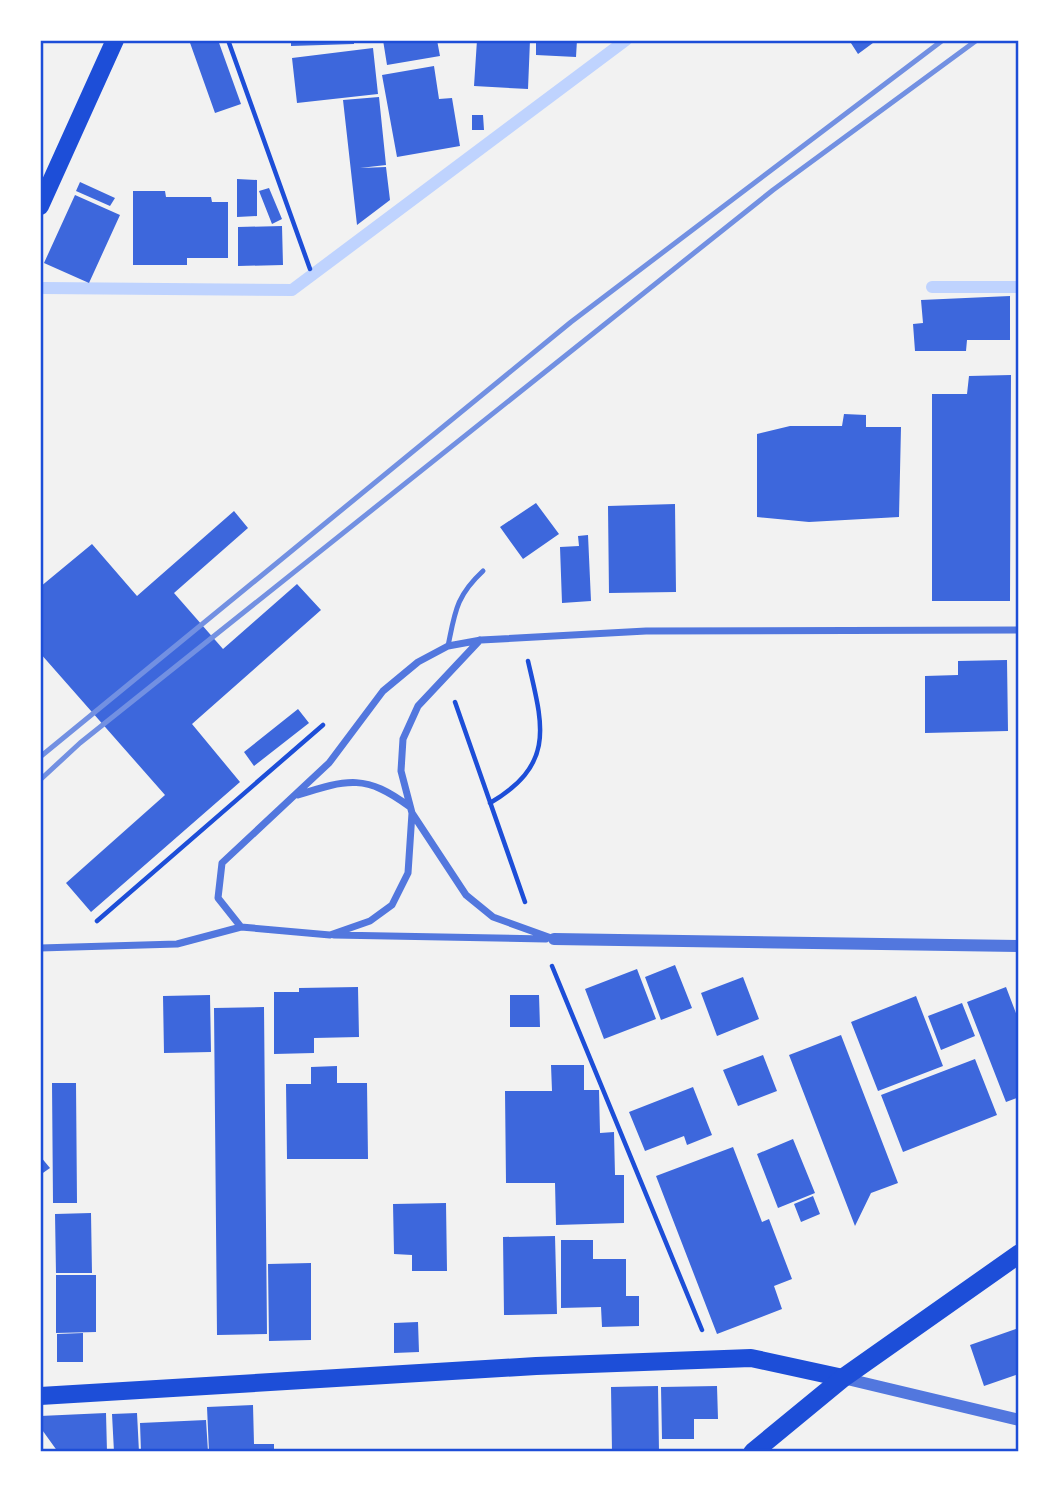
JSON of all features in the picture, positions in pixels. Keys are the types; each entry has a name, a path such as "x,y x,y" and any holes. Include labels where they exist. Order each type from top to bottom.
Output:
{"highway":[{"path":"756,1451 843,1378 1019,1254"}],"main road":[{"path":"40,206 115,40"},
{"path":"40,1396 536,1366 751,1358 843,1378"}],"street":[{"path":"241,927 218,898 222,863 329,763 383,691 418,662 448,646 481,640 646,631 1019,630"},
{"path":"481,640 418,706 403,739 401,771 412,810 466,895 493,917 554,939"},
{"path":"294,796 353,780 375,784 412,810"},
{"path":"330,935 370,921 392,905 408,873 412,810"},
{"path":"40,948 177,944 241,927 330,935 1019,946"},
{"path":"843,1378 1019,1420"}],"lane":[{"path":"448,646 455,608 464,589 483,571"}],"path":[{"path":"228,40 310,269"},
{"path":"516,663 541,658"},
{"path":"490,803 525,778 535,761 540,738 539,709 528,660"},
{"path":"453,695 527,910"},
{"path":"67,947 325,722"},
{"path":"548,957 715,1360"}],"building":[{"path":"189,40 218,40 241,104 215,113"},
{"path":"291,40 354,40 354,44 291,46"},
{"path":"383,40 437,40 440,56 387,65"},
{"path":"477,40 530,40 528,89 474,86"},
{"path":"536,40 577,40 576,57 536,55"},
{"path":"849,40 877,40 858,54"},
{"path":"373,48 378,94 297,103 292,58"},
{"path":"434,66 439,99 452,98 460,146 397,157 382,75"},
{"path":"379,97 386,165 360,168 386,167 390,200 357,225 343,100"},
{"path":"472,115 483,115 484,130 472,130"},
{"path":"237,179 257,180 257,216 237,217"},
{"path":"80,182 115,198 110,206 76,191"},
{"path":"269,188 282,219 272,224 259,191"},
{"path":"133,191 165,191 166,197 211,197 212,202 228,202 228,258 187,258 187,265 133,265"},
{"path":"75,195 120,215 89,283 44,263"},
{"path":"282,226 283,265 238,266 238,227"},
{"path":"1010,296 1010,340 967,340 966,351 915,351 913,324 923,323 921,300"},
{"path":"1011,375 1010,601 932,601 932,394 967,394 969,376"},
{"path":"844,414 866,415 866,427 901,427 899,517 809,522 757,517 757,434 790,426 842,426"},
{"path":"536,503 559,534 523,559 500,527"},
{"path":"675,504 676,592 609,593 608,506"},
{"path":"234,511 248,528 174,593 223,649 297,584 321,610 192,724 240,782 91,912 66,883 165,795 40,653 40,587 92,544 137,596"},
{"path":"588,535 591,601 562,603 560,547 579,546 578,536"},
{"path":"1007,660 1008,731 925,733 925,676 958,675 958,661"},
{"path":"298,709 309,723 254,766 244,752"},
{"path":"675,965 692,1008 661,1020 645,977"},
{"path":"637,969 656,1019 604,1039 585,989"},
{"path":"743,977 759,1019 717,1036 701,993"},
{"path":"358,987 359,1037 314,1038 314,1053 274,1054 274,992 299,992 299,988"},
{"path":"1006,987 1019,1021 1019,1097 1006,1102 967,1002"},
{"path":"210,995 211,1052 164,1053 163,996"},
{"path":"510,995 539,995 540,1027 510,1027"},
{"path":"916,996 943,1066 878,1091 851,1022"},
{"path":"962,1003 975,1036 941,1050 928,1016"},
{"path":"264,1007 267,1334 217,1335 214,1008"},
{"path":"841,1035 898,1183 871,1193 855,1226 789,1055"},
{"path":"763,1055 777,1091 738,1106 723,1070"},
{"path":"975,1059 997,1115 903,1152 881,1095"},
{"path":"551,1065 584,1065 584,1090 599,1090 600,1133 614,1132 615,1175 624,1175 624,1223 556,1225 555,1183 506,1183 505,1091 552,1091"},
{"path":"337,1066 337,1083 367,1083 368,1159 287,1159 286,1084 311,1084 311,1067"},
{"path":"52,1083 76,1083 77,1203 53,1203"},
{"path":"693,1087 712,1135 687,1145 684,1136 645,1151 629,1112"},
{"path":"793,1139 815,1193 778,1208 757,1154"},
{"path":"733,1147 762,1222 769,1219 792,1279 774,1286 782,1309 717,1334 656,1176"},
{"path":"40,1156 50,1168 40,1175"},
{"path":"813,1196 820,1214 801,1222 794,1204"},
{"path":"446,1203 447,1271 412,1271 412,1255 394,1254 393,1204"},
{"path":"91,1213 92,1273 56,1273 55,1214"},
{"path":"555,1236 557,1314 504,1315 503,1237"},
{"path":"561,1240 593,1240 593,1259 626,1259 626,1296 639,1296 639,1326 602,1327 601,1307 561,1308"},
{"path":"311,1263 311,1340 269,1341 268,1264"},
{"path":"56,1275 96,1275 96,1332 56,1333"},
{"path":"418,1322 419,1352 394,1353 394,1323"},
{"path":"1019,1328 1019,1374 984,1386 970,1345"},
{"path":"83,1333 83,1362 57,1362 57,1334"},
{"path":"658,1386 659,1452 612,1452 611,1387"},
{"path":"717,1386 718,1419 694,1419 694,1439 662,1439 661,1387"},
{"path":"253,1405 254,1444 274,1444 274,1452 209,1452 207,1407"},
{"path":"106,1413 107,1452 58,1452 40,1427 40,1416"},
{"path":"137,1413 139,1452 114,1452 112,1414"},
{"path":"206,1420 208,1452 141,1452 140,1423"}],"waterway":[{"path":"44,288 292,290 626,40"},
{"path":"932,287 1019,287"}],"railway":[{"path":"40,757 571,322 943,40"},
{"path":"40,780 80,743 773,190 977,40"}]}
